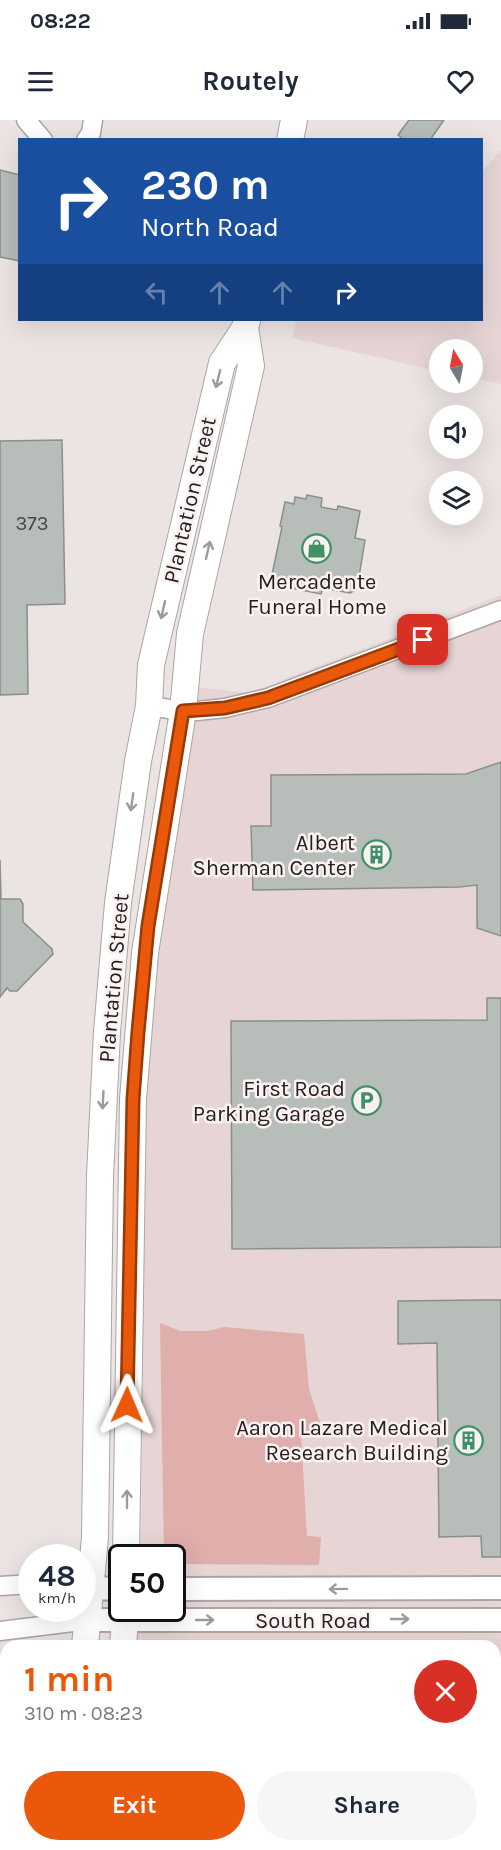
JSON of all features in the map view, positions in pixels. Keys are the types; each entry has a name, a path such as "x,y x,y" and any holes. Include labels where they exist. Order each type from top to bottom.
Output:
{"main road":[{"path":"290,138 294,120"},
{"name":"Plantation Street","path":"94,1544 100,1176 107,1032 118,903 138,760 149,706 151,665 222,363 246,324"},
{"name":"Plantation Street","path":"126,1544 127,1371 134,1085 148,926 183,711 189,634 251,366 246,324"},
{"name":"Plantation Street","path":"86,1640 89,1622"}],"street":[{"path":"26,120 41,138"},
{"path":"87,138 91,133 93,120"},
{"path":"149,706 183,711 225,708 268,698 501,610"},
{"path":"0,1586 18,1585"},
{"name":"South Road","path":"186,1589 501,1588"},
{"name":"South Road","path":"96,1621 124,1625 501,1620"},
{"path":"0,1631 73,1622"}],"shaded area":[{"path":"501,150 501,384 483,380 483,339 429,339 429,369 292,338 297,321 483,321 483,171"},
{"path":"501,595 501,1640 136,1640 137,1622 186,1622 186,1544 141,1544 145,1142 151,982 196,687 249,693"},
{"path":"160,1323 181,1331 207,1331 224,1327 304,1334 309,1389 324,1435 301,1435 307,1536 321,1537 319,1565 186,1564 186,1544 164,1544"}],"building":[{"path":"409,120 444,120 431,138 402,138 398,135"},
{"path":"0,170 18,174 18,261 0,257"},
{"path":"62,440 65,604 27,605 28,694 0,695 0,441"},
{"path":"307,495 322,498 321,507 337,510 338,506 360,511 355,538 365,540 357,589 350,593 323,588 321,594 270,584 285,502 294,504 295,497 306,499"},
{"name":"Albert Sherman Center","path":"501,762 501,936 477,928 477,885 253,890 251,826 271,826 271,775 466,774"},
{"path":"0,860 1,899 20,899 23,904 23,922 52,949 53,954 17,991 10,991 7,988 0,997"},
{"name":"First Road Parking Garage","path":"487,998 501,998 501,1247 232,1249 231,1021 487,1020"},
{"name":"Aaron Lazare Medical Research Building","path":"501,1300 501,1557 482,1557 481,1536 439,1537 437,1343 398,1344 398,1301"}],"place":[{"name":"Mercadente Funeral Home","path":"317,549"},
{"name":"Albert Sherman Center","path":"376,855"},
{"name":"First Road Parking Garage","path":"366,1101"},
{"name":"Aaron Lazare Medical Research Building","path":"469,1440"}],"route":[{"path":"127,1405 133,1099 138,1032 148,926 183,711 225,708 268,698 423,640"}]}
